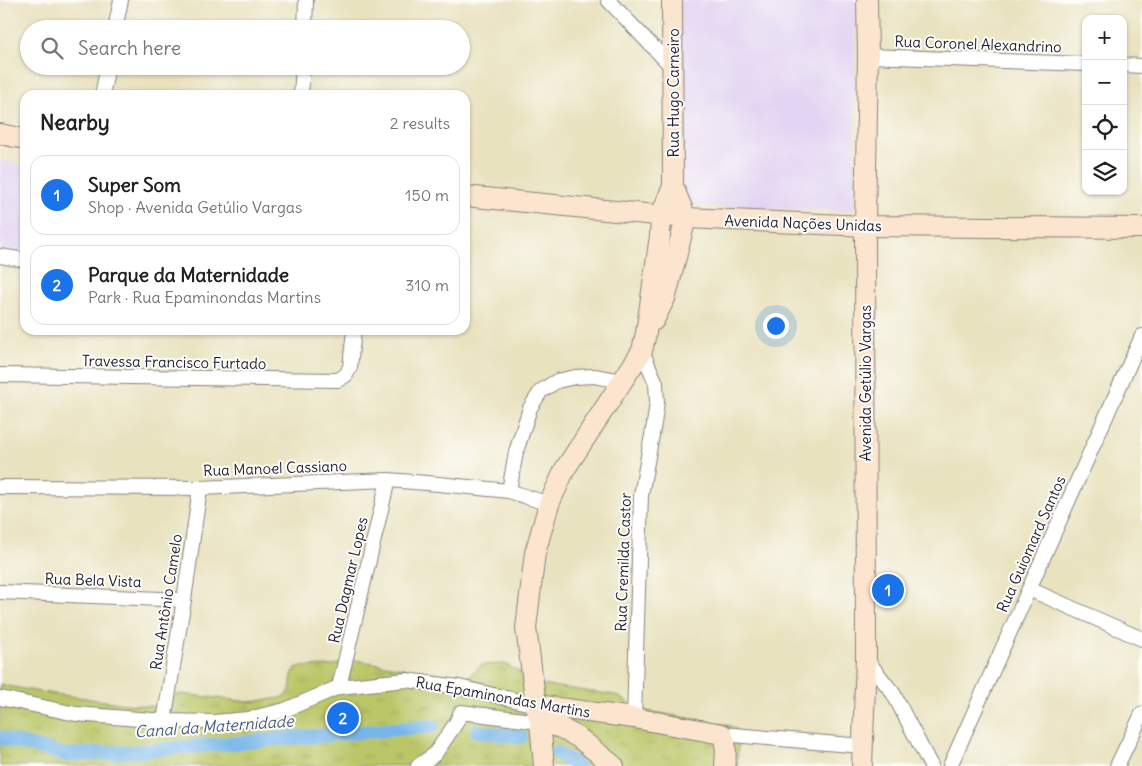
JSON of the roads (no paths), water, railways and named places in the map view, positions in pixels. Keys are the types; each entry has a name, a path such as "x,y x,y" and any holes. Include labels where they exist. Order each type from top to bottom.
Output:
{"street":[{"path":"117,20 121,0"},
{"path":"305,20 306,0"},
{"path":"608,0 672,67"},
{"name":"Rua Hugo Carneiro","path":"672,0 673,186 686,218"},
{"name":"Avenida Getúlio Vargas","path":"862,756 866,659 865,226 867,0"},
{"name":"Rua Coronel Alexandrino","path":"868,56 1082,64"},
{"path":"1127,65 1142,66"},
{"path":"103,90 106,75"},
{"path":"301,90 302,75"},
{"path":"0,134 20,139"},
{"name":"Rua Hugo Carneiro","path":"644,342 660,236 661,215 673,186"},
{"name":"Avenida Nações Unidas","path":"470,196 686,218 865,226 1142,228"},
{"path":"544,766 526,628 535,553 549,504 565,469 622,381 644,342 666,296 686,218"},
{"path":"0,256 20,259"},
{"name":"Travessa Francisco Furtado","path":"0,375 338,380 346,375 350,367 353,335"},
{"name":"Rua Guiomard Santos","path":"950,766 1142,336"},
{"name":"Rua Cremilda Castor","path":"634,718 641,495 657,402 656,383 644,342"},
{"path":"509,492 516,452 530,408 541,392 557,381 575,377 594,376 622,381"},
{"name":"Rua Manoel Cassiano","path":"0,487 200,488 388,480 509,492 549,504"},
{"name":"Rua Dagmar Lopes","path":"339,688 388,480"},
{"name":"Rua Antônio Camelo","path":"164,721 200,488"},
{"path":"1029,589 1142,639"},
{"name":"Rua Bela Vista","path":"0,592 184,600"},
{"path":"866,659 893,693 930,766"},
{"name":"Rua Epaminondas Martins","path":"0,698 76,714 164,721 214,722 248,719 285,710 339,688 406,680 459,688 538,714 634,718 862,756"},
{"path":"418,766 437,761 461,712 459,688"},
{"path":"461,712 538,714 579,738 614,766"},
{"path":"1116,766 1142,714"},
{"path":"722,734 726,742 727,752 724,766"}],"waterway":[{"name":"Canal da Maternidade","path":"0,738 66,755 129,752 433,726"},
{"name":"Canal da Maternidade","path":"477,731 521,737"},
{"name":"Canal da Maternidade","path":"557,753 578,766"}],"place":[{"name":"Super Som","path":"888,590"},
{"name":"Parque da Maternidade","path":"343,718"}]}
